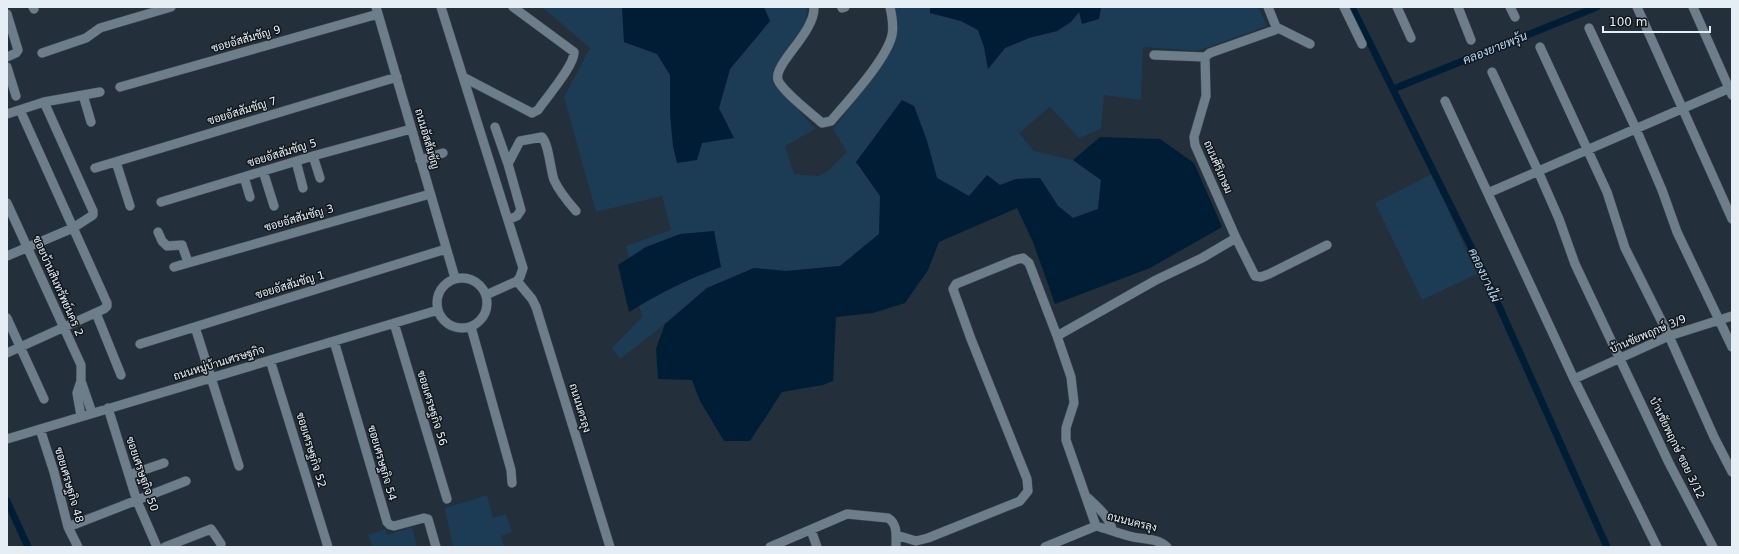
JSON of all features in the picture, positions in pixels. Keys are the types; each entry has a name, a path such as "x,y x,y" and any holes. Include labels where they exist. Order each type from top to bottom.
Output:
{"street":[{"path":"42,53 86,38 100,28 171,7"},
{"path":"441,7 523,268 517,281 486,295"},
{"path":"463,77 532,112 538,110 568,68 574,57 574,52 513,7"},
{"path":"814,7 811,23 782,66 778,74 778,79 785,90 822,123 831,121 857,90 884,53 893,34 890,7"},
{"path":"1268,7 1276,27 1310,44"},
{"path":"1344,7 1362,44"},
{"path":"1397,7 1411,38"},
{"path":"1458,7 1471,40"},
{"path":"1510,7 1514,17"},
{"path":"1637,7 1732,219"},
{"path":"1488,193 1683,108 1731,90 1693,7"},
{"name":"ถนนอัสสัมชัญ","path":"377,10 455,278"},
{"name":"ซอยอัสสัมชัญ 9","path":"120,87 377,10"},
{"path":"7,14 18,50 16,53 7,57"},
{"path":"1154,55 1205,57 1210,53 1272,31 1276,27"},
{"path":"1590,28 1636,129 1662,190 1677,232 1732,347"},
{"path":"1540,47 1607,192 1626,248 1669,336 1714,437 1732,472"},
{"name":"ถนนศิริเกษม","path":"1205,57 1206,96 1194,137 1195,145 1251,271 1255,276 1261,277 1327,245"},
{"path":"7,67 16,96"},
{"name":"บ้านชัยพฤกษ์ ซอย 3/12","path":"1492,72 1559,219 1575,264 1669,463 1713,547"},
{"name":"ซอยอัสสัมชัญ 7","path":"95,168 397,77"},
{"path":"7,114 44,102 100,92"},
{"path":"83,95 91,122"},
{"path":"1445,101 1574,379 1657,547"},
{"path":"7,256 73,228 94,215 44,102"},
{"path":"7,353 65,328 104,309 107,306 107,303 20,110"},
{"path":"495,127 508,164 521,210 517,216 508,220"},
{"name":"ซอยอัสสัมชัญ 5","path":"161,202 296,161 411,129"},
{"path":"508,164 520,140 542,137 546,144 549,163 555,181 576,211"},
{"path":"420,160 443,153"},
{"path":"314,156 320,178"},
{"path":"296,161 304,188"},
{"path":"116,162 130,206"},
{"path":"263,171 274,206"},
{"path":"244,177 250,197"},
{"name":"ซอยอัสสัมชัญ 3","path":"174,267 430,194"},
{"name":"ซอยบ้านสินทรัพย์นคร 2","path":"7,203 81,365 81,381 77,393 81,416"},
{"path":"158,232 162,241 168,246 182,245 188,262"},
{"path":"1057,336 1156,280 1202,258 1236,238"},
{"name":"ซอยอัสสัมชัญ 1","path":"140,344 446,249"},
{"path":"896,535 916,541 928,538 1020,501 1028,491 1027,479 971,339 954,292 954,286 1014,260 1024,258 1029,263 1068,367 1074,394 1074,403 1066,428 1066,440 1096,526"},
{"path":"455,278 466,278 475,281 486,295 487,306 485,314 479,322 471,327 460,328 450,325 442,318 438,310 438,298 441,289 455,278"},
{"name":"ถนนนครลุง","path":"517,281 532,299 536,307 610,547"},
{"name":"ถนนหมู่บ้านเศรษฐกิจ","path":"7,439 438,310"},
{"path":"96,313 121,375"},
{"name":"บ้านชัยพฤกษ์ 3/9","path":"1574,379 1669,336 1732,316"},
{"path":"7,318 44,399"},
{"name":"ซอยเศรษฐกิจ 56","path":"394,323 447,500"},
{"path":"195,327 239,466"},
{"path":"471,327 511,470 512,483"},
{"name":"ซอยเศรษฐกิจ 54","path":"334,341 387,522 394,526 424,518 428,519 436,547"},
{"name":"ซอยเศรษฐกิจ 52","path":"270,360 328,547"},
{"name":"ซอยบ้านสินทรัพย์นคร 2","path":"81,381 92,413"},
{"name":"ซอยเศรษฐกิจ 50","path":"108,408 137,501 157,547"},
{"name":"ซอยเศรษฐกิจ 48","path":"40,429 54,472 68,528 78,547"},
{"path":"129,475 164,463"},
{"path":"68,528 186,481"},
{"path":"1087,497 1109,520 1113,531"},
{"path":"770,547 841,516 854,514 888,518 892,521 895,526 896,547"},
{"name":"ถนนนครลุง","path":"1045,547 1096,526 1130,537 1153,540 1163,543 1167,547"},
{"path":"166,547 211,529 221,544"},
{"path":"811,530 817,547"}],"shaded area":[{"path":"542,7 622,7 624,42 657,54 670,75 670,113 673,146 677,162 702,143 719,108 730,69 770,21 764,7 807,7 806,22 773,70 773,80 815,129 785,146 794,174 818,176 828,171 847,152 833,129 890,53 896,32 892,7 930,7 930,13 961,21 978,30 984,47 988,69 1005,48 1029,38 1057,31 1071,22 1080,11 1099,19 1101,7 1258,7 1267,26 1197,51 1143,47 1141,100 1104,95 1101,129 1079,138 1050,107 1019,133 1034,151 1073,160 1101,180 1098,209 1073,218 1058,206 1040,178 1016,179 969,197 937,178 927,141 914,106 856,162 881,196 879,234 840,266 786,271 754,268 707,288 665,324 620,359 612,348 642,317 626,246 671,230 662,196 596,212 564,97 590,48"},
{"path":"622,7 764,7 770,21 730,69 719,108 734,138 702,143 697,160 677,163 673,146 670,113 670,75 657,54 624,42"},
{"path":"930,7 1101,7 1099,19 1082,24 1079,12 1071,22 1057,31 1029,38 1005,48 988,69 984,47 978,30 961,21 930,13"},
{"path":"902,100 914,106 927,141 937,178 969,196 987,175 1000,185 1016,179 1040,178 1058,206 1073,218 1098,209 1101,180 1073,160 1100,137 1160,139 1194,163 1222,227 1150,268 1055,304 1033,242 1017,208 939,242 928,270 905,303 873,313 836,317 833,381 823,385 782,392 750,441 724,441 700,401 692,380 658,379 656,349 665,324 707,288 754,268 786,271 840,266 879,234 880,196 856,162"},
{"path":"1432,174 1477,274 1422,300 1375,203"},
{"path":"714,231 721,267 674,287 629,312 618,265 646,247 680,234"},
{"path":"487,495 493,518 506,514 512,532 501,536 504,546 453,547 445,508"},
{"path":"412,527 417,547 373,547 368,535 385,529 387,535"}],"waterway":[{"name":"คลองบางไผ่","path":"1352,7 1485,275 1607,547"},
{"name":"คลองยายพรุ้น","path":"1393,89 1597,7"},
{"path":"7,501 28,547"}]}
